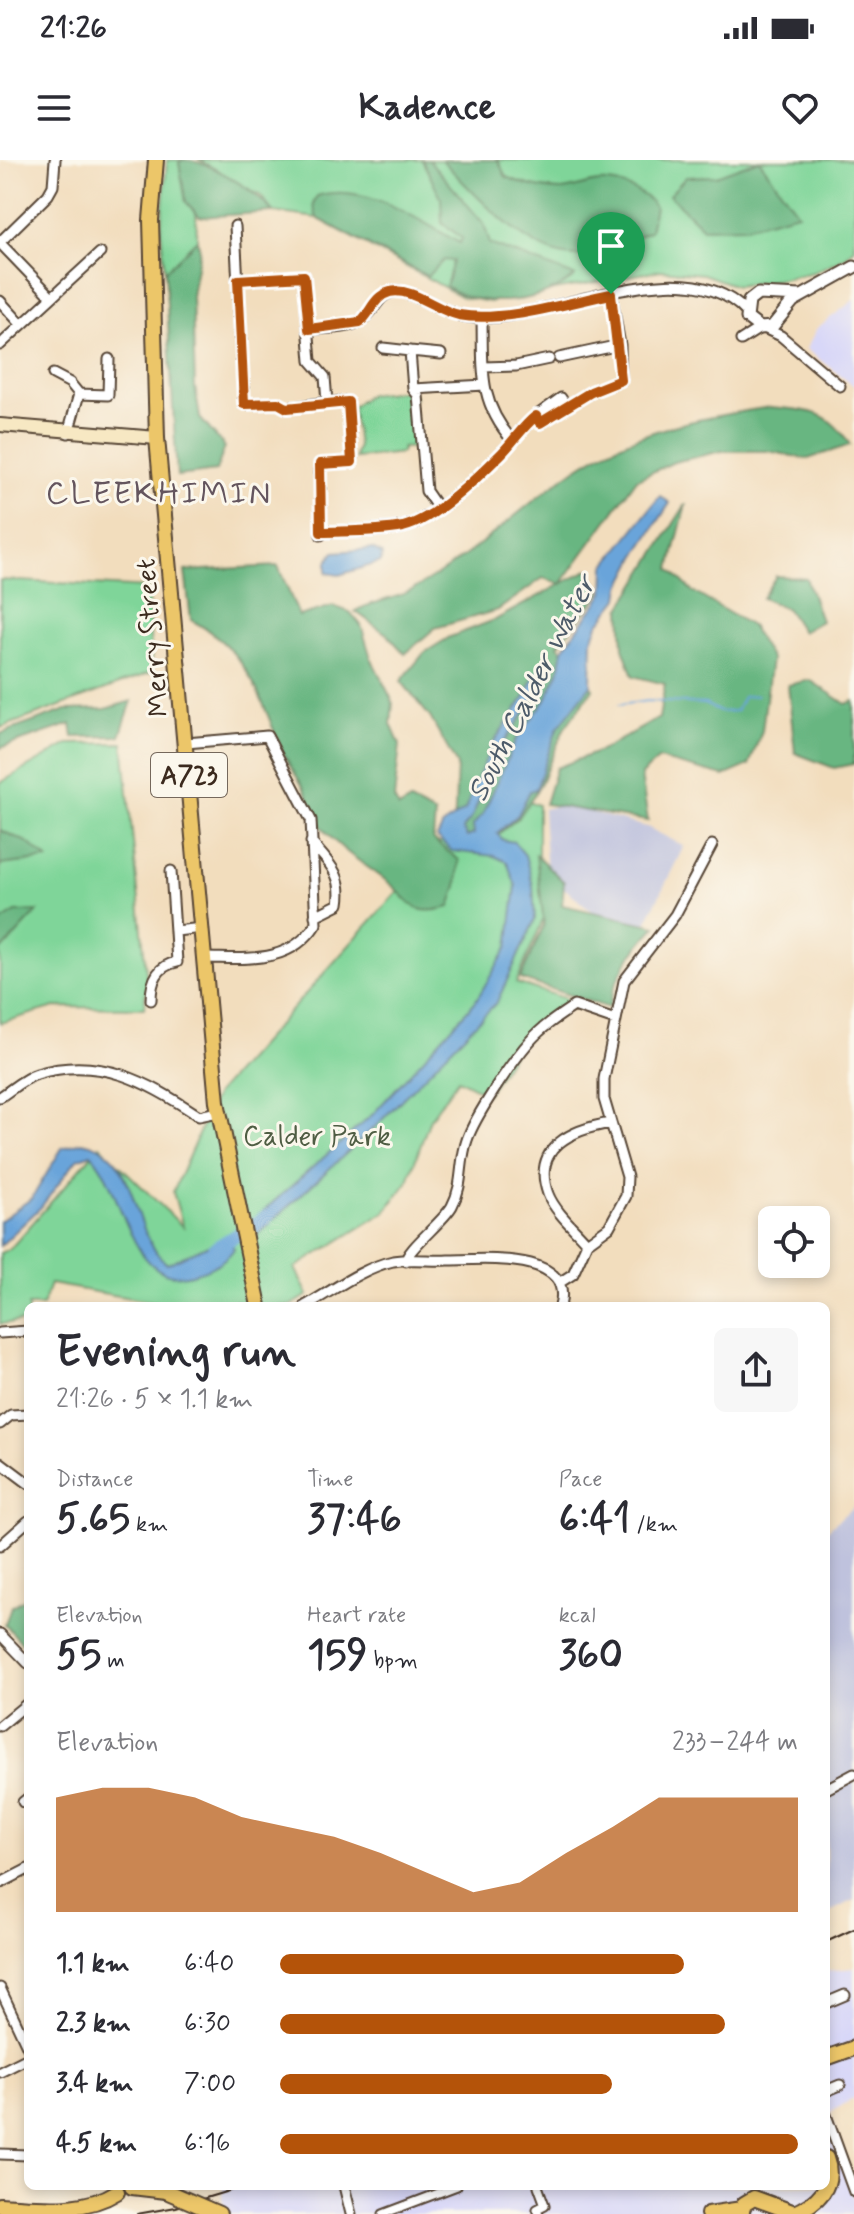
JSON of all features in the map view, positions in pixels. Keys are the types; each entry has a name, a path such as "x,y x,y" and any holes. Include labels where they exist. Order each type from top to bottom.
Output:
{"main road":[{"name":"Merry Street","path":"156,160 151,220 157,438 218,1112"},
{"path":"0,425 157,438"},
{"name":"A723","path":"218,1112 258,1302"},
{"path":"830,2057 854,2048"},
{"path":"0,2205 75,2207 104,2200 115,2190"},
{"path":"159,2190 212,2211"},
{"path":"708,2214 741,2211 754,2198 767,2201 773,2211 798,2212 817,2200 823,2190"}],"street":[{"path":"51,296 0,242 48,195 53,186 55,160"},
{"path":"235,226 244,404 278,403 287,408 348,402 352,462 320,464 321,535 402,527 428,516 504,451 536,416 540,423 591,392 621,380 620,345 611,294"},
{"path":"0,345 100,253"},
{"path":"756,323 781,316 801,296 854,267"},
{"path":"238,280 304,276 311,361 325,377 327,402"},
{"path":"309,329 353,325 365,317 379,298 399,291 440,310 482,318 611,294 687,284 732,298 764,293 775,297 801,296"},
{"path":"753,297 756,323"},
{"path":"775,297 786,340"},
{"path":"732,298 756,323 786,340 840,386"},
{"path":"0,301 21,324"},
{"path":"482,318 485,385 490,411 512,440"},
{"path":"484,367 516,366 620,345"},
{"path":"383,348 441,354"},
{"path":"410,351 413,389 418,395 426,491 437,507"},
{"path":"53,374 70,383 79,394 108,395 109,359"},
{"path":"413,389 485,385"},
{"path":"68,433 79,394"},
{"path":"186,743 267,736 311,820 316,924 310,934 295,947 274,957 204,958"},
{"path":"311,842 336,870 342,886 339,904 315,916"},
{"path":"559,1283 573,1274 587,1243 609,1227 626,1196 627,1177 604,1099 604,1079 624,981 675,915 712,845"},
{"path":"151,1000 151,985 157,974 177,962 171,871"},
{"path":"176,931 202,928"},
{"path":"406,1261 409,1252 441,1223 452,1206 462,1178 464,1153 472,1128 531,1039 574,1006 615,1020"},
{"path":"0,1097 35,1075 86,1066 149,1083 199,1116 218,1112"},
{"path":"587,1243 553,1203 546,1173 551,1155 564,1137 611,1123"},
{"path":"314,1302 353,1278 392,1261 517,1260 546,1270 559,1283 560,1302"},
{"path":"0,1333 24,1331"},
{"path":"0,1424 11,1415 24,1414"},
{"path":"0,1462 24,1480"},
{"path":"0,1546 24,1525"},
{"path":"0,1634 24,1659"},
{"path":"0,1726 24,1706"},
{"path":"830,1787 854,1774"},
{"path":"1,1883 24,1871"},
{"path":"0,1988 24,2039"},
{"path":"830,2001 845,1995"},
{"path":"0,2072 24,2060"},
{"path":"830,2089 840,2085"},
{"path":"830,2126 854,2192"},
{"path":"0,2154 24,2155"},
{"path":"345,2190 351,2214"},
{"path":"383,2214 446,2190"},
{"path":"539,2190 545,2205 537,2209 539,2214"}],"shaded area":[{"path":"854,300 854,386 806,349 817,328"},
{"path":"562,805 647,827 684,846 646,923 597,915 547,874 543,809"},
{"path":"854,1506 854,1900 830,1912 830,1527"},
{"path":"854,1968 854,2098 830,2113 830,1971"},
{"path":"830,2113 854,2200 854,2214 223,2214 223,2190 830,2190"}],"green space":[{"path":"167,160 183,160 179,163 186,201 196,212 197,240 165,271 161,230"},
{"path":"183,160 206,165 231,178 273,212 200,217 186,202 179,162"},
{"path":"200,160 854,160 854,248 846,257 814,272 736,286 703,274 661,270 490,302 462,297 317,218 273,212 261,196"},
{"path":"422,160 429,160 484,224 490,244 575,276 530,298 477,299 446,286 453,261 444,260 427,276 317,218 313,204 317,196 355,194 392,206 460,243 462,238 442,223 441,198"},
{"path":"442,160 498,160 506,177 548,189 562,190 599,182 622,185 645,196 655,207 650,231 593,253 574,256 556,253 520,234 502,220"},
{"path":"759,160 798,213 745,227 703,228 669,195 686,177 716,176"},
{"path":"197,240 200,249 192,296 195,387 200,418 225,447 216,471 177,476 165,271"},
{"path":"410,390 415,397 411,402 412,416 416,419 413,430 416,447 402,448 402,453 355,458 358,445 352,407 368,395"},
{"path":"771,407 826,418 850,445 808,459 768,451 722,451 674,462 637,479 561,584 543,578 498,610 435,628 405,654 388,635 355,611 406,593 434,577 574,470 596,456 644,435 720,415"},
{"path":"686,504 670,569 692,591 751,626 771,659 762,731 749,765 724,776 659,759 641,775 648,821 545,804 556,768 600,751 659,718 665,684 633,676 623,648 621,608"},
{"path":"278,566 299,616 333,606 350,612 361,625 371,658 393,702 391,724 400,745 394,799 399,808 410,801 435,814 433,840 459,860 457,886 450,907 427,911 414,906 329,835 317,820 248,674 225,644 191,620 185,571"},
{"path":"588,570 601,592 558,645 593,689 564,729 539,787 519,817 486,844 454,832 457,765 430,717 401,681 424,653 450,637 497,619"},
{"path":"776,576 806,578 821,621 802,632 787,609 762,598"},
{"path":"0,580 148,588 152,672 0,728"},
{"path":"810,680 846,704 854,701 854,764 834,768 795,753 788,685"},
{"path":"132,701 120,736 73,737 71,724 0,748 0,734 66,710 105,709"},
{"path":"123,743 147,981 144,1008 55,1007 0,1023 0,783 68,744"},
{"name":"Calder Park","path":"475,778 538,805 538,867 549,906 516,983 574,1001 526,1034 487,1094 458,1079 430,1119 408,1181 385,1212 295,1268 308,1295 297,1302 153,1302 50,1284 43,1302 24,1302 24,1321 0,1324 0,1253 10,1249 100,1146 183,1227 173,1192 216,1094 439,845"},
{"path":"0,830 27,842 48,859 0,865"},
{"path":"536,855 564,882 562,905 656,926 626,964 615,985 609,1008 520,979 544,925"},
{"path":"38,911 0,949 0,922 16,912"},
{"path":"24,1599 24,1645 5,1625 11,1607"}],"water":[{"name":"South Calder Water","path":"660,496 670,503 639,551 621,586 619,598 598,625 592,640 591,685 557,729 536,789 530,791 518,815 497,833 503,840 514,842 525,855 533,886 535,920 497,1002 376,1126 254,1238 253,1220 373,1114 475,1002 508,947 516,886 507,862 494,856 452,851 437,838 443,825 465,810 492,744 523,700 540,667 549,676 501,747 472,817 463,829 467,837 474,834 473,825 483,814 515,741 545,701 559,672 563,649 604,593 605,566"},
{"path":"372,549 382,554 381,562 339,575 327,573 327,562 334,552"},
{"path":"82,1142 101,1149 115,1160 125,1176 145,1232 167,1264 228,1236 234,1249 215,1265 192,1274 171,1275 154,1267 141,1252 103,1170 91,1154 77,1159 41,1207 0,1246 0,1221 32,1198 62,1148"}],"waterway":[{"path":"619,705 648,701 705,704 720,712 736,711 743,697 757,695"},
{"name":"South Calder Water","path":"214,1249 268,1216"}],"railway":[{"path":"830,1940 854,1929"},
{"path":"137,2214 176,2207 232,2190"}],"district":[{"name":"CLEEKHIMIN","path":"159,492"}],"route":[{"path":"304,276 309,329 353,325 370,312 379,298 386,293 399,291 440,310 482,318 611,294 620,345 621,380 591,392 540,423 536,416 522,427 504,451 437,507 434,513 402,527 321,532 320,464 352,462 348,402 287,408 278,403 244,404 238,280 304,276"}]}
